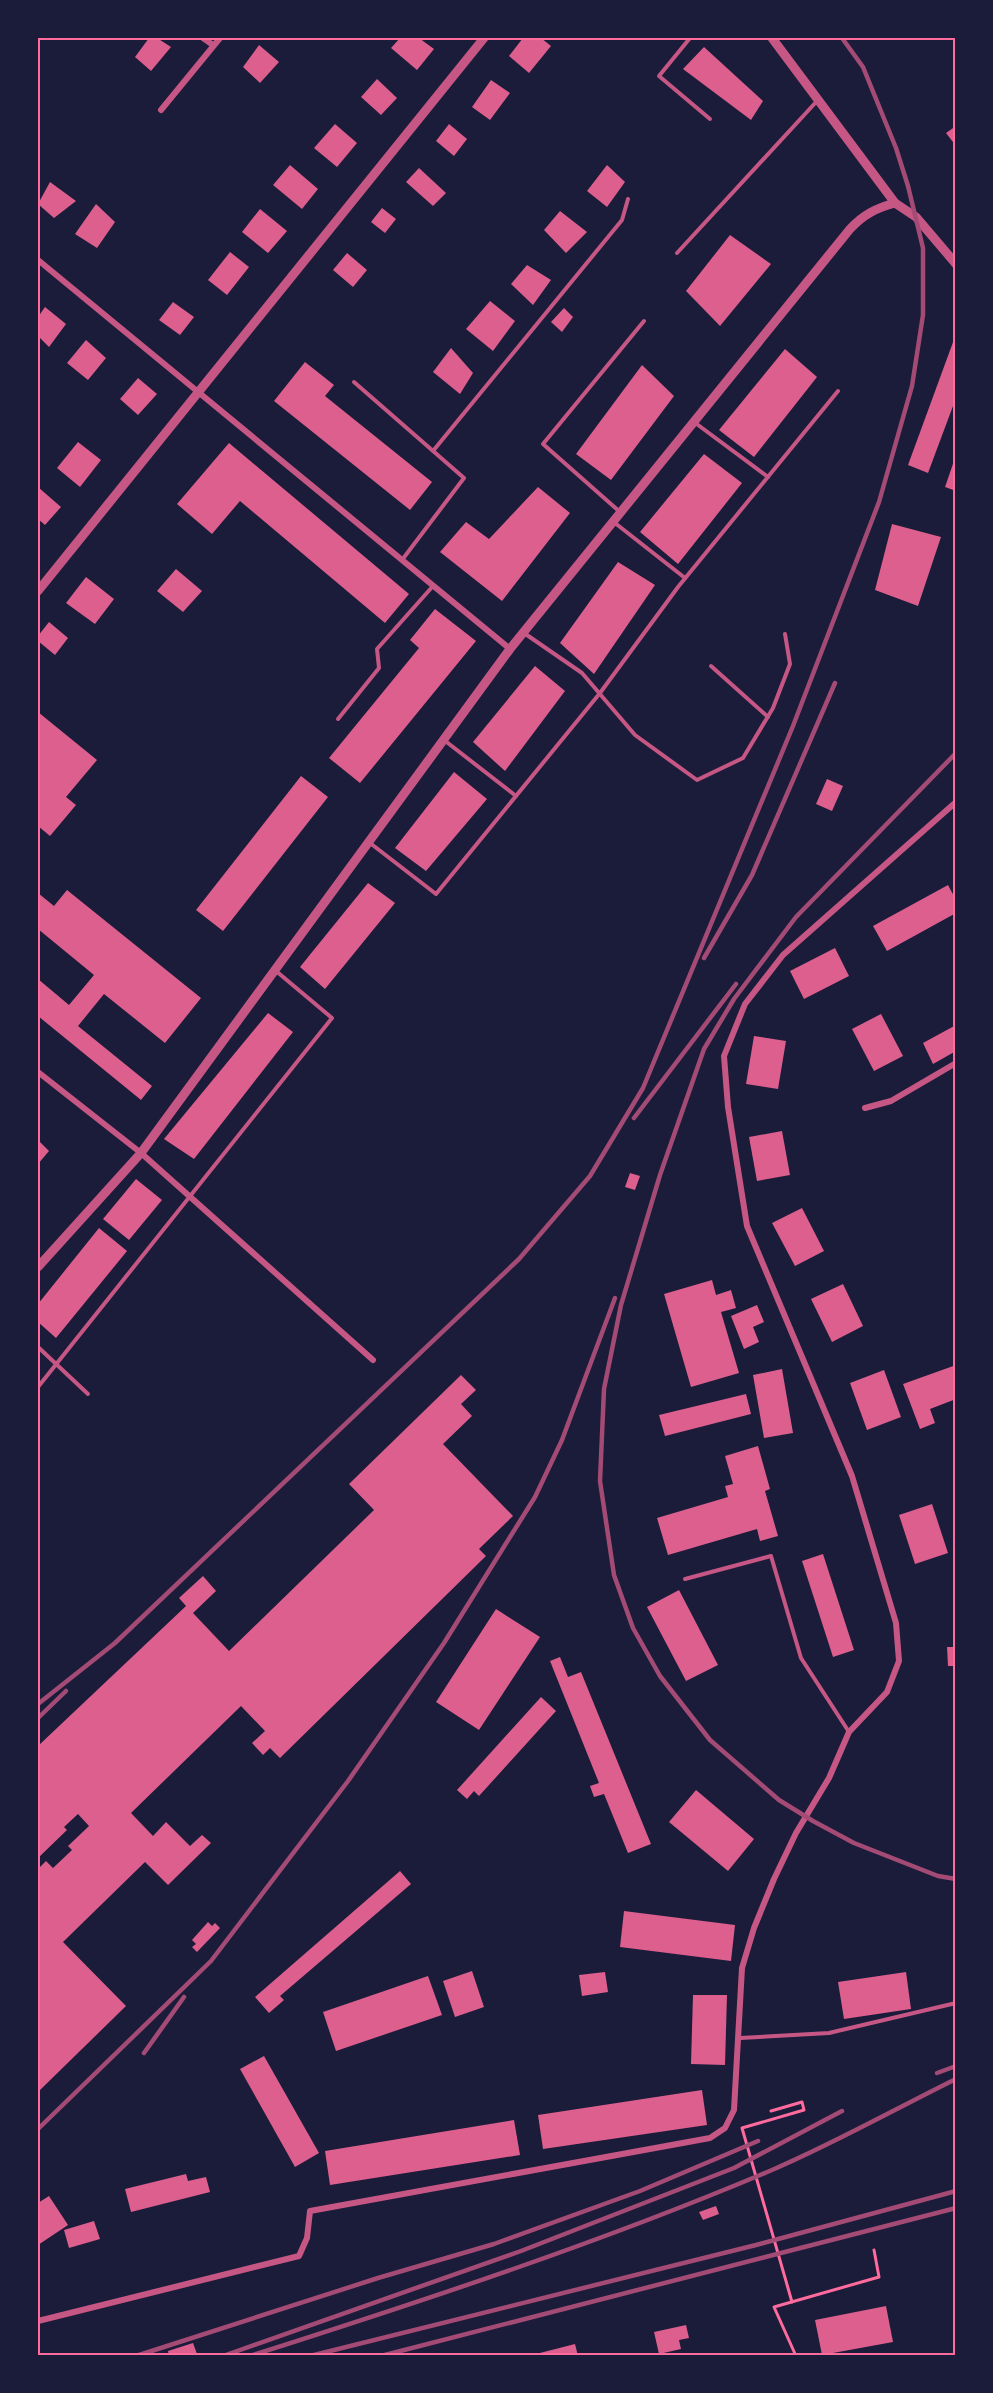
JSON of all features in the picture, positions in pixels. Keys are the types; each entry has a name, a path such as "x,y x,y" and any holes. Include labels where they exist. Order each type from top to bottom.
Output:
{"street":[{"path":"203,38 213,45"},
{"path":"161,110 220,38"},
{"path":"38,591 484,38"},
{"path":"772,38 819,98 895,203 916,217 956,264"},
{"path":"38,1267 141,1153 510,649 620,512 850,229 860,218 875,209 895,203"},
{"path":"38,260 510,649"},
{"path":"38,2321 299,2256 307,2238 310,2211 710,2138 724,2128 734,2110 740,2038 742,1968 754,1929 796,1833 829,1778 849,1732 887,1692 899,1661 896,1623 852,1476 747,1226 728,1107 724,1056 745,1004 783,955 956,802"},
{"path":"865,1108 891,1101 956,1063"},
{"path":"38,1072 141,1153 373,1360"}],"lane":[{"path":"690,38 659,76 710,119"},
{"path":"677,253 819,98"},
{"path":"433,451 622,220 628,199"},
{"path":"620,512 543,444 644,321"},
{"path":"354,382 464,478 401,560"},
{"path":"369,842 436,894 600,693 685,579 838,391"},
{"path":"694,421 768,477"},
{"path":"613,521 685,579"},
{"path":"338,719 379,668 377,649 433,586"},
{"path":"523,633 582,673 635,735 697,780 743,758 768,717 790,664 785,634"},
{"path":"711,666 768,717"},
{"path":"444,740 516,796"},
{"path":"38,1386 188,1195 332,1018 275,970"},
{"path":"38,1347 88,1394"},
{"path":"685,1579 771,1556 801,1658 849,1732"},
{"path":"740,2038 829,2033 956,2003"}],"path":[{"path":"771,2110 802,2102 804,2110 742,2128 792,2302"},
{"path":"795,2353 774,2307 879,2277 874,2250"}],"building":[{"path":"149,38 157,38 171,47 151,71 135,57"},
{"path":"400,38 419,38 434,49 417,70 391,48"},
{"path":"523,38 541,38 551,46 529,73 509,56"},
{"path":"259,45 279,62 260,83 243,67"},
{"path":"704,47 763,101 751,120 683,69"},
{"path":"377,79 397,98 381,115 361,97"},
{"path":"491,80 510,93 490,120 472,107"},
{"path":"335,124 357,143 337,167 314,148"},
{"path":"449,124 467,139 454,156 436,141"},
{"path":"956,126 956,146 946,133"},
{"path":"290,165 318,189 302,209 273,185"},
{"path":"607,165 625,182 607,207 587,191"},
{"path":"419,168 446,193 433,206 406,182"},
{"path":"50,182 76,201 54,218 38,204"},
{"path":"96,204 115,222 97,248 75,234"},
{"path":"382,208 396,219 385,233 371,222"},
{"path":"260,209 287,231 268,253 242,232"},
{"path":"560,211 587,232 566,253 544,230"},
{"path":"730,235 771,264 720,326 686,291"},
{"path":"230,252 249,267 227,295 208,280"},
{"path":"347,253 367,270 353,287 333,270"},
{"path":"527,265 551,280 533,305 511,284"},
{"path":"490,301 515,321 493,351 466,329"},
{"path":"173,302 194,317 180,335 159,320"},
{"path":"45,307 66,324 49,347 38,336 38,317"},
{"path":"564,308 573,317 562,332 551,322"},
{"path":"956,334 956,398 928,473 908,465"},
{"path":"86,340 106,358 88,380 67,363"},
{"path":"451,348 473,373 460,394 433,372"},
{"path":"785,349 817,377 754,457 719,430"},
{"path":"305,362 334,385 325,396 432,482 410,510 274,401"},
{"path":"642,365 674,396 611,480 576,454"},
{"path":"138,378 157,394 138,415 120,399"},
{"path":"78,442 101,460 80,487 57,468"},
{"path":"229,443 409,594 385,623 240,501 212,534 177,504"},
{"path":"704,454 742,483 678,564 640,532"},
{"path":"956,455 956,491 945,487"},
{"path":"38,487 61,507 45,525 38,519"},
{"path":"538,487 570,513 502,601 440,552 466,522 489,539"},
{"path":"892,524 941,537 918,606 875,590"},
{"path":"618,562 655,585 594,674 560,643"},
{"path":"176,569 202,591 183,612 157,591"},
{"path":"86,577 114,599 95,624 66,603"},
{"path":"435,609 476,641 360,783 329,758 419,648 410,640"},
{"path":"49,622 68,638 55,655 38,641 38,636"},
{"path":"535,666 565,691 505,771 473,742"},
{"path":"38,712 97,760 66,797 76,805 50,836 38,826"},
{"path":"454,772 487,799 426,871 395,848"},
{"path":"301,776 328,797 223,931 196,910"},
{"path":"827,779 843,786 832,811 816,804"},
{"path":"368,883 395,903 325,989 300,967"},
{"path":"948,885 956,900 956,913 887,951 873,926"},
{"path":"67,890 201,998 165,1043 104,994 78,1026 152,1086 141,1100 38,1016 38,979 69,1005 94,975 38,929 38,893 54,906"},
{"path":"835,948 849,976 804,999 790,971"},
{"path":"268,1013 293,1032 194,1159 164,1139"},
{"path":"881,1014 903,1056 874,1071 852,1029"},
{"path":"956,1025 956,1051 933,1064 923,1043"},
{"path":"754,1036 786,1041 778,1089 746,1084"},
{"path":"782,1131 790,1175 757,1181 749,1137"},
{"path":"38,1140 49,1151 38,1164"},
{"path":"630,1173 640,1176 635,1190 625,1187"},
{"path":"136,1179 162,1200 129,1240 103,1219"},
{"path":"802,1208 824,1251 795,1266 772,1223"},
{"path":"99,1228 127,1251 56,1338 38,1322 38,1304"},
{"path":"712,1280 716,1295 731,1290 736,1308 721,1312 739,1373 691,1387 664,1294"},
{"path":"843,1284 863,1326 832,1342 811,1299"},
{"path":"757,1305 764,1322 753,1327 759,1342 744,1349 731,1316"},
{"path":"956,1365 956,1399 930,1409 935,1423 920,1429 903,1384"},
{"path":"782,1369 793,1433 764,1438 753,1375"},
{"path":"884,1370 901,1417 867,1430 850,1383"},
{"path":"461,1375 476,1390 461,1404 472,1416 443,1444 513,1516 479,1549 486,1556 280,1758 270,1748 263,1755 252,1743 265,1731 241,1706 131,1813 153,1836 166,1822 190,1846 202,1835 211,1843 168,1885 145,1862 63,1942 126,2006 38,2092 38,1869 46,1861 53,1868 72,1850 68,1846 89,1826 78,1814 64,1827 67,1830 38,1858 38,1746 186,1606 179,1598 203,1576 216,1591 193,1613 229,1651 374,1510 349,1484"},
{"path":"746,1394 751,1414 665,1436 659,1415"},
{"path":"758,1446 770,1489 765,1491 778,1536 760,1541 757,1529 668,1555 657,1518 728,1497 725,1486 733,1484 725,1456"},
{"path":"932,1504 948,1553 915,1564 899,1515"},
{"path":"823,1554 854,1650 833,1657 802,1561"},
{"path":"679,1590 718,1665 686,1681 647,1607"},
{"path":"496,1609 540,1637 479,1730 436,1702"},
{"path":"947,1647 956,1647 956,1666 948,1666"},
{"path":"560,1657 568,1677 581,1672 651,1844 628,1853 604,1794 594,1797 590,1786 599,1783 550,1661"},
{"path":"541,1697 556,1711 479,1796 474,1791 467,1799 457,1790"},
{"path":"696,1790 754,1839 728,1871 669,1822"},
{"path":"400,1871 411,1884 280,1996 284,2000 269,2013 255,1997"},
{"path":"624,1911 735,1925 731,1961 620,1947"},
{"path":"208,1922 212,1926 215,1923 220,1928 197,1952 192,1947 196,1944 192,1940"},
{"path":"472,1971 484,2007 455,2017 443,1981"},
{"path":"605,1972 608,1992 582,1996 579,1975"},
{"path":"906,1972 911,2009 844,2019 838,1982"},
{"path":"428,1976 442,2015 336,2051 323,2012"},
{"path":"693,1995 727,1995 725,2065 691,2064"},
{"path":"264,2056 319,2153 295,2167 240,2069"},
{"path":"702,2090 707,2125 543,2149 538,2115"},
{"path":"514,2120 520,2155 330,2185 325,2151"},
{"path":"186,2174 188,2181 206,2177 210,2192 131,2212 125,2189"},
{"path":"49,2196 68,2225 38,2245 38,2203"},
{"path":"716,2206 719,2214 703,2220 699,2212"},
{"path":"94,2221 100,2239 69,2248 64,2230"},
{"path":"886,2306 893,2342 822,2355 815,2320"},
{"path":"686,2325 689,2338 679,2340 681,2349 659,2354 654,2332"},
{"path":"193,2343 197,2354 169,2356 168,2351"},
{"path":"575,2344 578,2356 532,2356 532,2355"}],"railway":[{"path":"38,1704 115,1643 519,1259 590,1176 643,1088 793,726 879,502 912,386 923,315 923,248 896,148 863,67 842,38"},
{"path":"704,958 752,875 835,683"},
{"path":"956,753 796,917 734,999 704,1049 660,1175 621,1305 604,1389 600,1481 614,1575 633,1628 660,1676 710,1740 779,1800 813,1821 854,1843 938,1876 956,1879"},
{"path":"634,1118 736,984"},
{"path":"38,2129 211,1961 348,1781 444,1643 535,1497 562,1440 615,1298"},
{"path":"38,1718 66,1691"},
{"path":"144,2053 184,1997"},
{"path":"937,2073 956,2066"},
{"path":"250,2356 513,2269 643,2222 819,2149 956,2079"},
{"path":"223,2356 521,2251 734,2168 842,2111"},
{"path":"136,2356 378,2278 494,2244 640,2191 758,2141"},
{"path":"310,2356 756,2245 956,2191"},
{"path":"381,2356 956,2208"}]}
